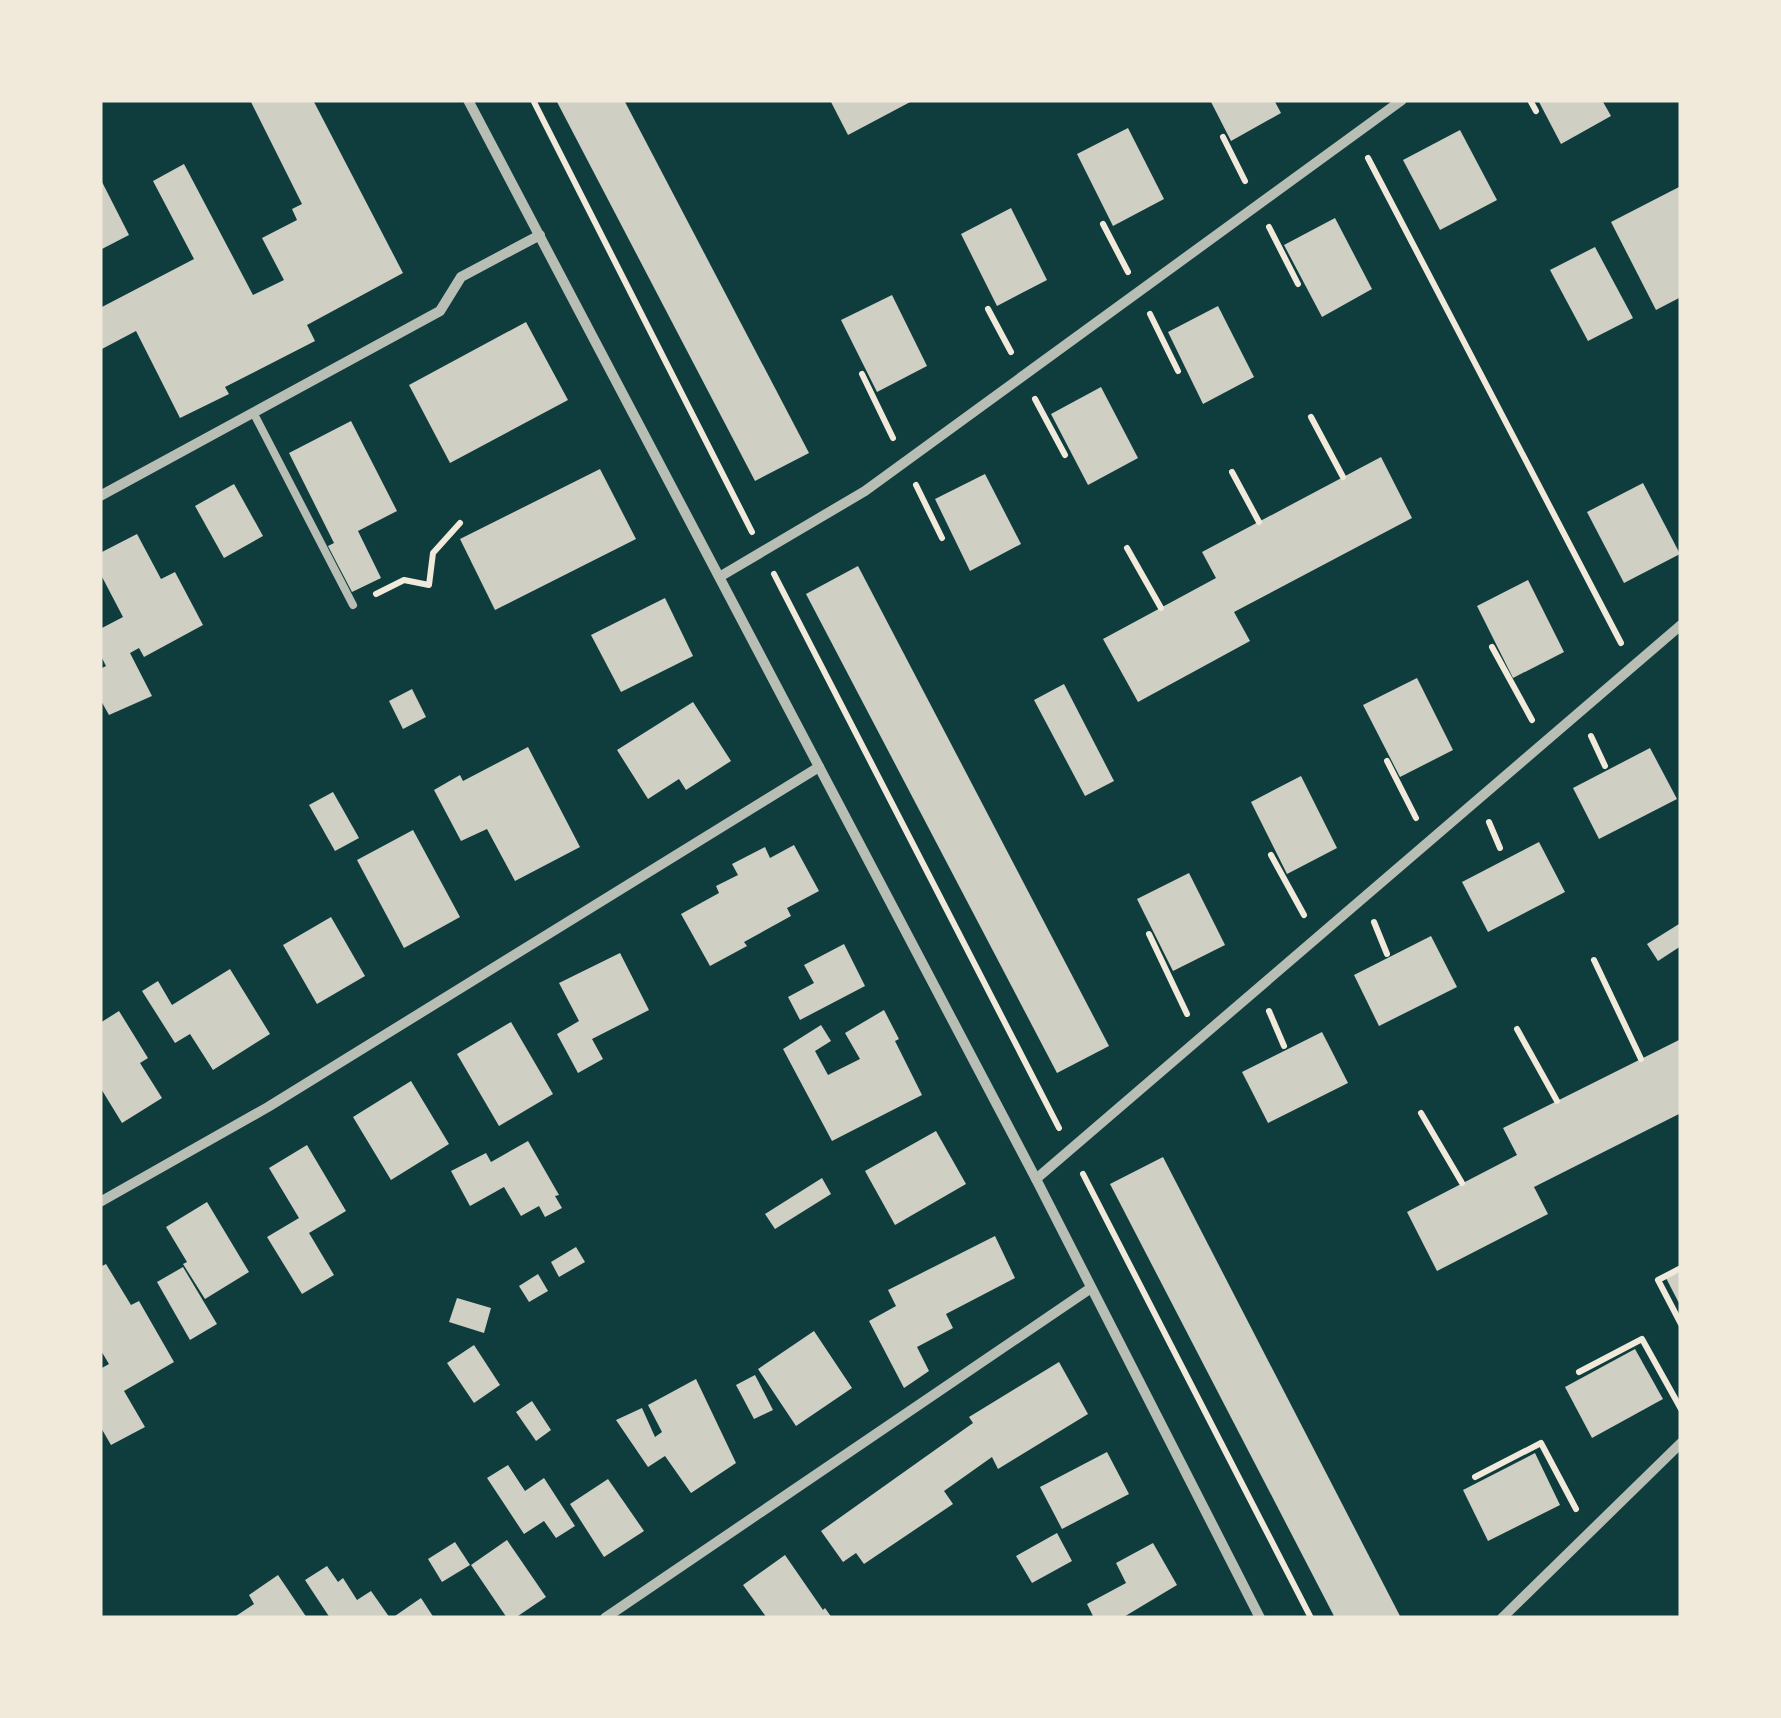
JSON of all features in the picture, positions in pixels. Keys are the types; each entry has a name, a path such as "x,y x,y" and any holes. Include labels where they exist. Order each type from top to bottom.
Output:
{"street":[{"path":"468,100 1036,1179 1260,1618"},
{"path":"720,576 865,491 1402,100"},
{"path":"100,496 440,311 462,277 540,235"},
{"path":"1036,1179 1681,625"},
{"path":"100,1202 268,1107 819,767"},
{"path":"605,1618 1091,1288"},
{"path":"1502,1618 1681,1443"}],"lane":[{"path":"254,412 353,605"}],"path":[{"path":"533,100 1311,1618"},
{"path":"1530,100 1536,111"},
{"path":"1356,134 1633,666"},
{"path":"1223,138 1298,284"},
{"path":"1103,224 1178,371"},
{"path":"988,309 1065,455"},
{"path":"862,374 942,538"},
{"path":"1311,417 1344,478"},
{"path":"1232,472 1259,522"},
{"path":"353,605 404,580 428,585 433,553 460,523"},
{"path":"1126,548 1160,608"},
{"path":"1492,647 1544,744"},
{"path":"1387,761 1429,844"},
{"path":"1271,855 1317,940"},
{"path":"1149,934 1199,1041"},
{"path":"1594,960 1641,1059"},
{"path":"1260,989 1284,1046"},
{"path":"1518,1028 1557,1101"},
{"path":"1421,1114 1462,1183"},
{"path":"1681,1268 1658,1280 1681,1324"},
{"path":"1579,1372 1642,1339 1681,1409"},
{"path":"1475,1477 1541,1443 1590,1533"}],"building":[{"path":"250,100 313,100 403,273 307,325 315,341 225,387 229,394 180,418 136,331 100,350 100,308 194,259 153,181 184,164 253,295 284,280 262,238 297,220 292,209 302,204"},
{"path":"556,100 624,100 809,453 755,481"},
{"path":"830,100 914,100 848,135"},
{"path":"1210,100 1274,100 1281,113 1231,141"},
{"path":"1538,100 1602,100 1611,116 1561,144"},
{"path":"1128,128 1164,199 1113,226 1077,154"},
{"path":"1460,130 1497,200 1440,230 1403,160"},
{"path":"100,178 129,235 100,250"},
{"path":"1681,186 1681,297 1656,310 1611,222"},
{"path":"1011,208 1047,280 997,306 961,234"},
{"path":"1335,218 1372,289 1322,317 1284,245"},
{"path":"1595,247 1633,318 1588,341 1550,270"},
{"path":"892,295 927,366 877,392 841,320"},
{"path":"1218,306 1254,377 1203,404 1168,332"},
{"path":"526,322 568,400 450,463 409,385"},
{"path":"1101,387 1138,458 1088,485 1051,414"},
{"path":"351,421 397,511 358,531 381,578 352,592 328,546 334,543 289,453"},
{"path":"1381,457 1412,518 1234,612 1250,641 1138,702 1103,639 1216,578 1202,552"},
{"path":"600,469 636,539 495,610 460,539"},
{"path":"985,474 1021,544 970,571 935,499"},
{"path":"1643,483 1680,554 1624,583 1587,512"},
{"path":"234,484 263,536 224,558 195,506"},
{"path":"137,534 161,579 175,572 203,625 144,657 139,648 130,653 152,696 109,715 100,699 100,669 106,666 100,654 100,629 123,617 100,573 100,553"},
{"path":"858,566 1109,1046 1057,1073 806,594"},
{"path":"1528,580 1564,652 1513,678 1477,606"},
{"path":"665,598 693,656 621,692 591,635"},
{"path":"1417,678 1453,750 1400,777 1363,705"},
{"path":"1064,684 1114,781 1085,796 1034,700"},
{"path":"412,689 426,717 403,729 389,701"},
{"path":"693,702 731,761 686,790 679,779 648,799 617,750"},
{"path":"528,747 580,847 515,881 487,829 461,841 434,790 460,775 463,781"},
{"path":"1650,748 1677,799 1599,839 1573,788"},
{"path":"1301,776 1337,848 1287,874 1251,802"},
{"path":"333,792 359,838 335,851 309,805"},
{"path":"413,830 460,917 404,948 357,860"},
{"path":"1539,842 1565,892 1488,932 1462,882"},
{"path":"794,845 819,891 787,908 791,916 710,966 681,914 719,893 716,886 738,875 732,864 765,847 770,858"},
{"path":"1189,873 1225,945 1173,971 1137,899"},
{"path":"331,917 365,976 317,1004 283,945"},
{"path":"1679,924 1681,946 1658,961 1647,944"},
{"path":"1431,936 1457,987 1379,1026 1354,975"},
{"path":"844,944 865,986 800,1020 788,997 814,983 804,965"},
{"path":"620,953 649,1010 592,1039 603,1059 578,1073 557,1034 579,1021 559,983"},
{"path":"230,969 270,1034 213,1070 190,1034 175,1043 142,991 158,981 172,1005"},
{"path":"884,1010 922,1095 832,1141 783,1049 821,1025 831,1041 815,1051 828,1075 860,1059 845,1033"},
{"path":"119,1011 148,1058 140,1063 162,1098 122,1123 100,1087 100,1023"},
{"path":"511,1022 553,1094 499,1126 457,1054"},
{"path":"1322,1032 1348,1083 1268,1123 1242,1072"},
{"path":"1681,1039 1681,1113 1534,1187 1548,1214 1437,1271 1407,1212 1517,1155 1503,1128"},
{"path":"411,1081 449,1144 391,1180 353,1117"},
{"path":"936,1131 966,1184 895,1225 865,1171"},
{"path":"528,1141 559,1195 555,1196 562,1208 545,1217 539,1206 521,1216 504,1187 470,1206 451,1171 486,1153 491,1162"},
{"path":"307,1145 346,1211 309,1233 334,1275 302,1294 267,1237 299,1218 269,1168"},
{"path":"1163,1157 1401,1618 1335,1618 1110,1184"},
{"path":"822,1178 831,1194 775,1229 765,1214"},
{"path":"207,1202 249,1272 205,1299 166,1227"},
{"path":"995,1236 1015,1278 946,1314 953,1328 917,1347 929,1371 904,1388 869,1321 896,1306 888,1290"},
{"path":"576,1247 585,1262 559,1277 551,1262"},
{"path":"106,1264 131,1305 139,1301 174,1362 124,1391 145,1427 111,1445 100,1426 100,1369 109,1364 100,1349 100,1267"},
{"path":"183,1267 217,1324 190,1340 157,1282"},
{"path":"1681,1271 1681,1307 1666,1278"},
{"path":"538,1274 548,1291 529,1302 519,1286"},
{"path":"457,1298 491,1308 484,1333 449,1322"},
{"path":"814,1331 852,1388 796,1426 758,1369"},
{"path":"474,1345 500,1385 474,1403 447,1363"},
{"path":"1635,1349 1663,1399 1592,1438 1565,1387"},
{"path":"1059,1362 1088,1414 998,1469 992,1457 944,1491 953,1504 864,1564 856,1553 843,1562 821,1531 973,1423 969,1417"},
{"path":"755,1375 773,1410 754,1419 736,1385"},
{"path":"696,1379 736,1463 691,1493 665,1456 648,1467 616,1420 642,1408 655,1437 662,1432 648,1405"},
{"path":"532,1401 551,1430 536,1441 516,1412"},
{"path":"1107,1452 1129,1494 1062,1529 1040,1487"},
{"path":"1535,1453 1560,1505 1488,1541 1463,1490"},
{"path":"508,1465 525,1491 544,1478 575,1526 556,1538 544,1521 524,1534 487,1478"},
{"path":"608,1479 644,1531 604,1557 570,1504"},
{"path":"1057,1533 1072,1561 1032,1583 1016,1556"},
{"path":"507,1540 546,1597 515,1618 507,1618 471,1565"},
{"path":"455,1542 470,1565 442,1582 428,1559"},
{"path":"1153,1543 1177,1585 1122,1618 1094,1618 1087,1604 1126,1583 1116,1563"},
{"path":"785,1555 832,1618 767,1618 743,1585"},
{"path":"327,1566 338,1582 343,1578 357,1600 371,1591 390,1618 330,1618 305,1580"},
{"path":"278,1575 307,1618 233,1618 254,1604 249,1595"},
{"path":"421,1598 434,1618 392,1618"}]}
